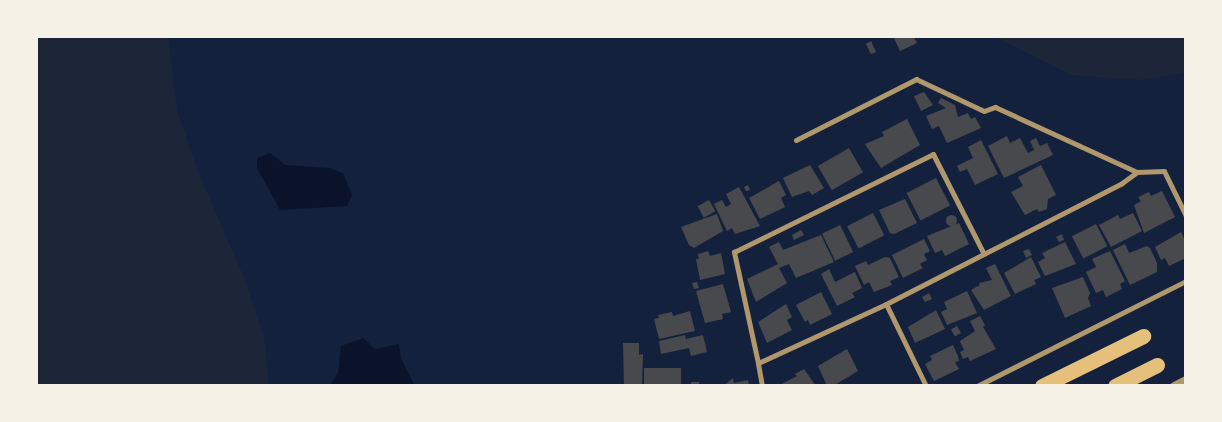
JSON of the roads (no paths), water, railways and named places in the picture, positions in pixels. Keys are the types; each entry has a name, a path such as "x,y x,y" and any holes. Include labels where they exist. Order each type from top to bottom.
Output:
{"highway":[{"path":"1042,386 1143,336"},
{"path":"1114,386 1157,365"}],"street":[{"path":"796,140 916,78 984,111 995,107 1137,172 1164,172 1186,216"},
{"path":"762,386 734,252 933,154 984,254"},
{"path":"758,363 886,304 1122,183 1137,172"},
{"path":"977,386 1186,280"},
{"path":"886,304 926,386"},
{"path":"1174,386 1186,380"}]}
